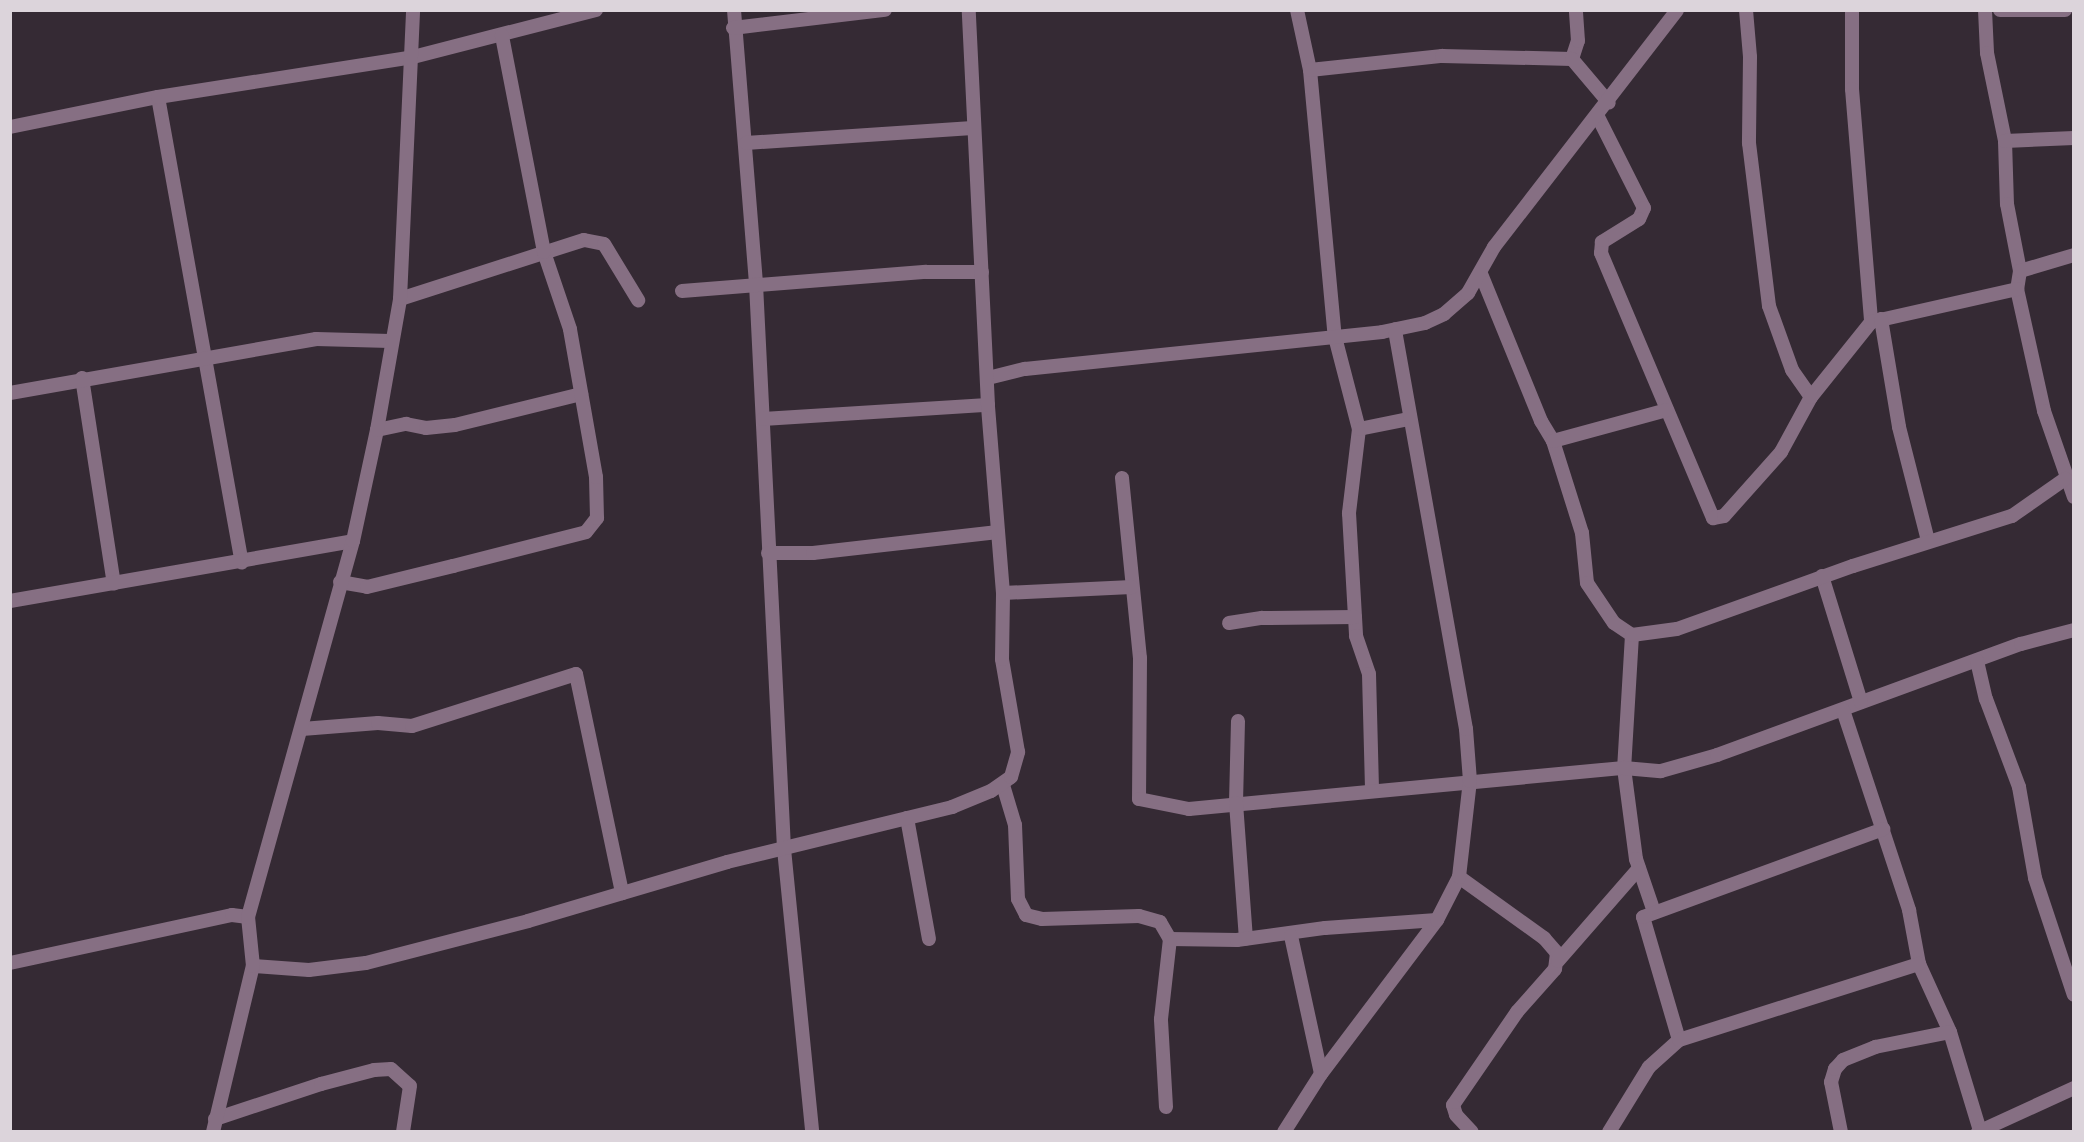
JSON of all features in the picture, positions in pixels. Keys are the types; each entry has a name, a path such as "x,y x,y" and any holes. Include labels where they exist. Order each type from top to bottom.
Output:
{"street":[{"path":"214,1125 253,966 248,917 353,541 377,430 390,341 400,299 413,10"},
{"path":"10,127 158,97 412,57 502,35 566,14 596,10"},
{"path":"734,10 733,28 746,143 756,284 784,849 812,1131"},
{"path":"733,28 885,10"},
{"path":"253,966 309,970 366,963 784,849 952,807 1003,785 1011,777 1017,752 1002,659 1003,592 988,405 969,10"},
{"path":"1297,10 1310,70 1335,337 1359,429 1349,513 1356,636 1369,674 1372,791"},
{"path":"1572,59 1578,41 1576,10"},
{"path":"988,378 1025,369 1395,329 1425,323 1444,314 1468,293 1481,274 1494,247 1609,103 1677,10"},
{"path":"1746,10 1750,57 1749,143 1769,306 1792,370 1811,397"},
{"path":"1852,10 1852,89 1876,321 1899,427 1928,541"},
{"path":"1985,10 1987,53 2005,141 2007,204 2020,271 2017,289 2044,411 2073,497"},
{"path":"2000,10 2065,10"},
{"path":"340,582 367,586 586,532 597,518 599,502 570,329 544,252 502,35"},
{"path":"1310,70 1442,56 1572,59 1609,103"},
{"path":"158,97 242,562"},
{"path":"1598,117 1644,208 1639,219 1602,242 1601,253 1713,518 1724,516 1781,452 1811,397 1876,321 2017,289"},
{"path":"746,143 973,128"},
{"path":"2005,141 2073,138"},
{"path":"400,299 584,240 604,244 638,300"},
{"path":"2020,271 2073,255"},
{"path":"682,291 756,284 982,272"},
{"path":"1481,274 1541,421 1553,441 1582,533 1587,583 1614,623 1632,635 1677,629 1822,576 2012,516 2066,479"},
{"path":"1284,1131 1321,1074 1437,920 1459,877 1470,782 1464,719 1408,419 1395,329"},
{"path":"10,393 82,378 316,339 390,341"},
{"path":"82,378 114,584"},
{"path":"377,430 406,424 426,428 455,425 581,394"},
{"path":"763,419 988,405"},
{"path":"1553,441 1667,410"},
{"path":"1359,429 1408,419"},
{"path":"1122,478 1140,658 1138,799 1189,808 1624,768 1661,771 2073,630"},
{"path":"768,552 813,553 998,532"},
{"path":"10,601 353,541"},
{"path":"1822,576 1862,702"},
{"path":"1003,592 1132,586"},
{"path":"1229,623 1262,618 1355,617"},
{"path":"1632,635 1624,768 1639,868 1654,912"},
{"path":"1977,661 1986,699 2019,787 2035,878 2073,994"},
{"path":"302,729 378,723 412,726 576,674 622,893"},
{"path":"1843,710 1909,910 1919,964 1950,1032 1979,1131 2073,1088"},
{"path":"1238,721 1236,803 1246,939"},
{"path":"1003,785 1015,825 1013,862 1018,899 1026,915 1042,919 1148,918 1160,922 1170,939 1161,1019 1166,1107"},
{"path":"907,818 929,939"},
{"path":"1679,1040 1642,920 1654,912 1883,829"},
{"path":"1472,1131 1456,1115 1453,1105 1558,961 1639,868"},
{"path":"1459,877 1544,938 1557,953 1558,961"},
{"path":"10,963 232,915 248,917"},
{"path":"1170,939 1246,939 1292,936 1326,928 1437,920"},
{"path":"1292,936 1321,1074"},
{"path":"1609,1131 1649,1067 1679,1040 1919,964"},
{"path":"1841,1131 1831,1082 1835,1069 1843,1060 1875,1047 1950,1032"},
{"path":"214,1125 321,1084 374,1070 392,1069 410,1086 403,1131"}]}
